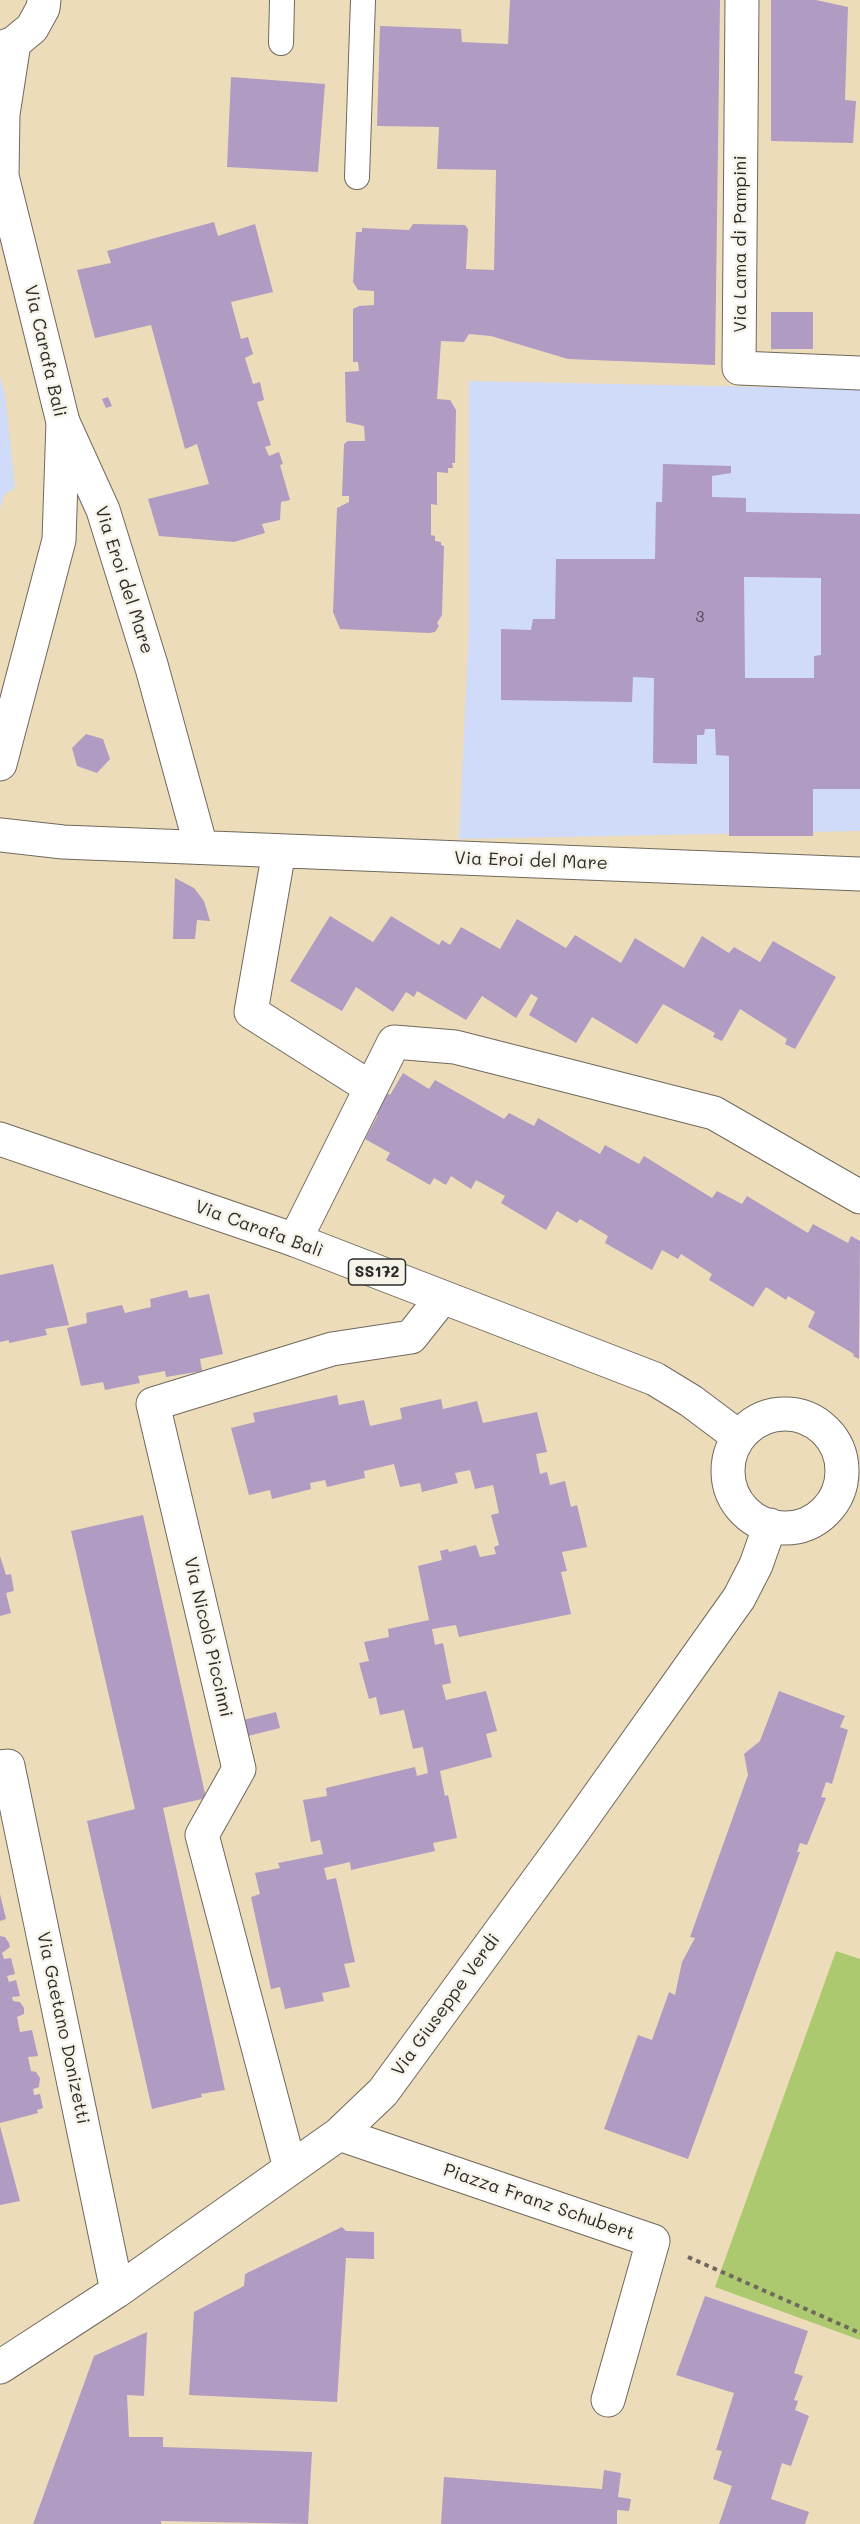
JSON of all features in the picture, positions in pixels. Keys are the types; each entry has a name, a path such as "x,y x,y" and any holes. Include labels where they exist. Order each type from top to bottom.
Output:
{"street":[{"name":"Via Lama di Pampini","path":"742,0 739,368 860,373"},
{"path":"7,45 32,28 48,3"},
{"name":"Via Carafa Bali","path":"0,764 58,540 63,422 2,176 7,45"},
{"name":"Via Eroi del Mare","path":"63,422 103,510 152,668 201,847"},
{"name":"Via Eroi del Mare","path":"0,835 63,842 860,874"},
{"path":"279,851 251,1012 371,1088"},
{"path":"295,1240 394,1042 455,1047 714,1113 860,1197"},
{"name":"Via Carafa Balì","path":"0,1139 295,1240 655,1379 691,1401 739,1437"},
{"name":"Via Nicolò Piccinni","path":"290,2168 202,1835 239,1769 153,1404 332,1349 411,1337 442,1298"},
{"path":"781,1414 804,1417 825,1430 835,1442 840,1457 851,1474 840,1487 834,1500 813,1520 784,1528 770,1525 743,1510 734,1496 729,1481 729,1466 732,1450 739,1437 765,1417 781,1414"},
{"name":"Via Giuseppe Verdi","path":"0,2367 117,2291 339,2134 383,2092 570,1836 739,1598 756,1565 770,1525"},
{"name":"Via Gaetano Donizetti","path":"4,1766 117,2291"},
{"name":"Piazza Franz Schubert","path":"339,2134 652,2241 608,2400"}],"lane":[{"path":"281,43 282,0"},
{"path":"357,177 363,0"}],"path":[{"path":"652,2241 860,2333"}],"shaded area":[{"path":"0,376 5,395 15,488 4,495 0,510"},
{"path":"469,381 860,389 860,831 459,839 469,628"}],"green space":[{"path":"836,1951 860,1959 860,2340 715,2287"}],"building":[{"path":"510,0 720,0 715,365 568,359 491,336 469,334 464,342 441,341 437,399 450,400 456,410 455,463 452,463 453,468 448,468 448,473 437,472 437,505 431,504 431,535 435,536 435,541 441,542 444,546 442,615 437,623 439,626 435,632 429,633 340,629 333,612 337,508 349,502 349,496 342,496 344,444 348,441 365,441 364,426 346,422 345,372 359,371 358,362 353,362 353,309 359,306 374,305 374,291 358,290 353,282 356,232 362,232 362,228 409,230 413,224 465,225 468,229 466,269 494,270 496,170 437,169 439,127 377,126 380,26 461,29 462,42 508,44"},
{"path":"771,0 816,0 848,7 845,100 856,101 853,143 771,141"},
{"path":"231,77 325,84 318,172 227,167"},
{"path":"214,222 218,236 255,224 273,292 231,302 241,339 248,337 253,354 245,358 253,384 260,382 264,400 257,402 271,445 265,447 269,456 279,452 283,464 280,465 290,500 281,502 280,520 262,524 265,533 234,542 159,536 148,499 209,484 197,444 185,449 151,325 95,338 77,270 111,263 107,251"},
{"path":"771,312 813,312 813,349 771,349"},
{"path":"108,397 112,406 106,408 102,399"},
{"path":"663,464 731,466 731,473 712,476 712,497 746,498 746,512 860,514 860,789 813,789 813,836 729,836 729,756 716,755 715,729 705,729 704,735 697,735 697,764 653,763 654,678 633,677 632,702 501,700 501,629 531,630 533,619 555,619 556,559 655,559 656,502 662,502","holes":["744,577 821,578 821,655 814,656 814,678 745,678"]},
{"path":"86,734 103,739 110,759 97,773 77,766 72,748"},
{"path":"175,878 194,888 204,901 210,921 197,920 195,939 173,939"},
{"path":"330,916 373,942 391,916 439,945 442,940 450,945 461,927 500,949 517,919 566,948 575,935 621,963 635,938 684,968 702,936 729,953 734,947 760,962 773,941 836,977 795,1049 785,1044 787,1039 740,1009 722,1041 713,1037 715,1033 663,1004 637,1044 592,1017 576,1043 529,1015 538,998 531,994 516,1018 482,996 466,1020 417,991 414,997 406,992 393,1012 356,987 342,1011 290,981"},
{"path":"403,1073 429,1089 435,1080 504,1119 509,1113 534,1126 538,1118 600,1154 605,1145 639,1164 644,1156 712,1198 717,1191 742,1204 747,1196 808,1233 813,1224 848,1243 851,1236 860,1241 859,1359 808,1327 815,1312 788,1296 786,1300 766,1287 753,1307 709,1280 712,1274 681,1254 678,1259 662,1250 652,1270 605,1243 608,1236 580,1219 577,1223 557,1211 546,1230 501,1203 505,1196 476,1180 471,1189 451,1176 446,1185 434,1178 430,1185 386,1160 390,1153 365,1139 378,1115 372,1112 384,1091 390,1095"},
{"path":"53,1264 69,1325 45,1329 47,1335 9,1343 9,1340 0,1342 0,1275"},
{"path":"187,1290 189,1298 209,1294 223,1354 200,1359 202,1371 166,1377 165,1371 138,1376 140,1383 105,1390 103,1382 81,1386 67,1328 87,1323 86,1313 122,1305 125,1313 151,1307 150,1299"},
{"path":"337,1395 339,1405 364,1400 370,1426 402,1419 400,1408 441,1399 443,1409 477,1401 483,1423 537,1412 547,1452 536,1454 540,1474 547,1472 550,1485 565,1481 571,1507 577,1505 587,1547 562,1552 567,1571 561,1572 571,1614 459,1637 456,1625 432,1629 435,1645 443,1643 451,1683 442,1685 446,1700 486,1691 497,1731 486,1734 492,1757 440,1771 445,1796 448,1795 457,1838 433,1843 435,1851 351,1870 350,1862 324,1868 327,1880 336,1878 355,1962 344,1964 350,1987 322,1993 324,2001 285,2009 280,1987 271,1989 251,1897 260,1894 255,1873 280,1868 278,1863 323,1854 320,1840 311,1842 303,1800 327,1796 326,1788 415,1767 417,1776 428,1773 423,1747 413,1749 404,1710 380,1715 376,1697 369,1699 359,1663 369,1661 364,1642 389,1637 388,1629 429,1620 418,1566 442,1560 440,1551 448,1549 449,1552 476,1545 480,1557 496,1554 494,1547 499,1545 491,1515 499,1513 493,1485 475,1489 470,1470 455,1473 458,1483 422,1492 420,1483 400,1487 394,1464 364,1471 365,1478 327,1487 325,1480 310,1483 311,1489 272,1499 270,1490 249,1495 231,1428 255,1422 253,1413"},
{"path":"143,1515 206,1798 163,1808 225,2090 201,2094 202,2097 152,2109 87,1821 135,1809 71,1531"},
{"path":"0,1556 6,1575 11,1574 14,1591 6,1593 11,1613 0,1616"},
{"path":"779,1691 845,1716 840,1727 848,1730 832,1784 826,1782 821,1797 826,1798 807,1845 800,1843 797,1852 800,1852 688,2159 604,2129 638,2035 652,2040 669,1992 675,1995 682,1962 695,1938 690,1937 748,1775 744,1754 760,1741"},
{"path":"276,1712 280,1728 248,1736 243,1720"},
{"path":"0,1894 6,1919 0,1921"},
{"path":"0,1936 5,1937 9,1943 10,1947 2,1953 4,1959 11,1958 15,1974 7,1976 9,1982 16,1980 20,1996 12,1997 13,2001 20,2002 24,2008 24,2014 17,2017 20,2032 32,2030 38,2056 28,2057 31,2071 36,2072 40,2078 39,2087 33,2089 34,2095 40,2094 43,2108 37,2110 38,2113 0,2123"},
{"path":"0,2126 20,2201 0,2205"},
{"path":"342,2227 346,2231 374,2232 374,2259 346,2258 337,2402 189,2395 194,2312 244,2286 245,2274"},
{"path":"705,2296 808,2331 794,2373 803,2376 794,2400 798,2401 795,2410 809,2416 791,2466 782,2463 771,2499 809,2512 805,2524 719,2524 732,2486 713,2479 722,2451 716,2450 734,2393 676,2375"},
{"path":"147,2332 144,2396 127,2395 129,2437 163,2437 163,2447 312,2452 308,2524 161,2521 161,2524 33,2524 94,2356"},
{"path":"604,2470 621,2473 618,2497 631,2499 629,2511 617,2510 617,2524 441,2524 444,2477 602,2489"}]}
